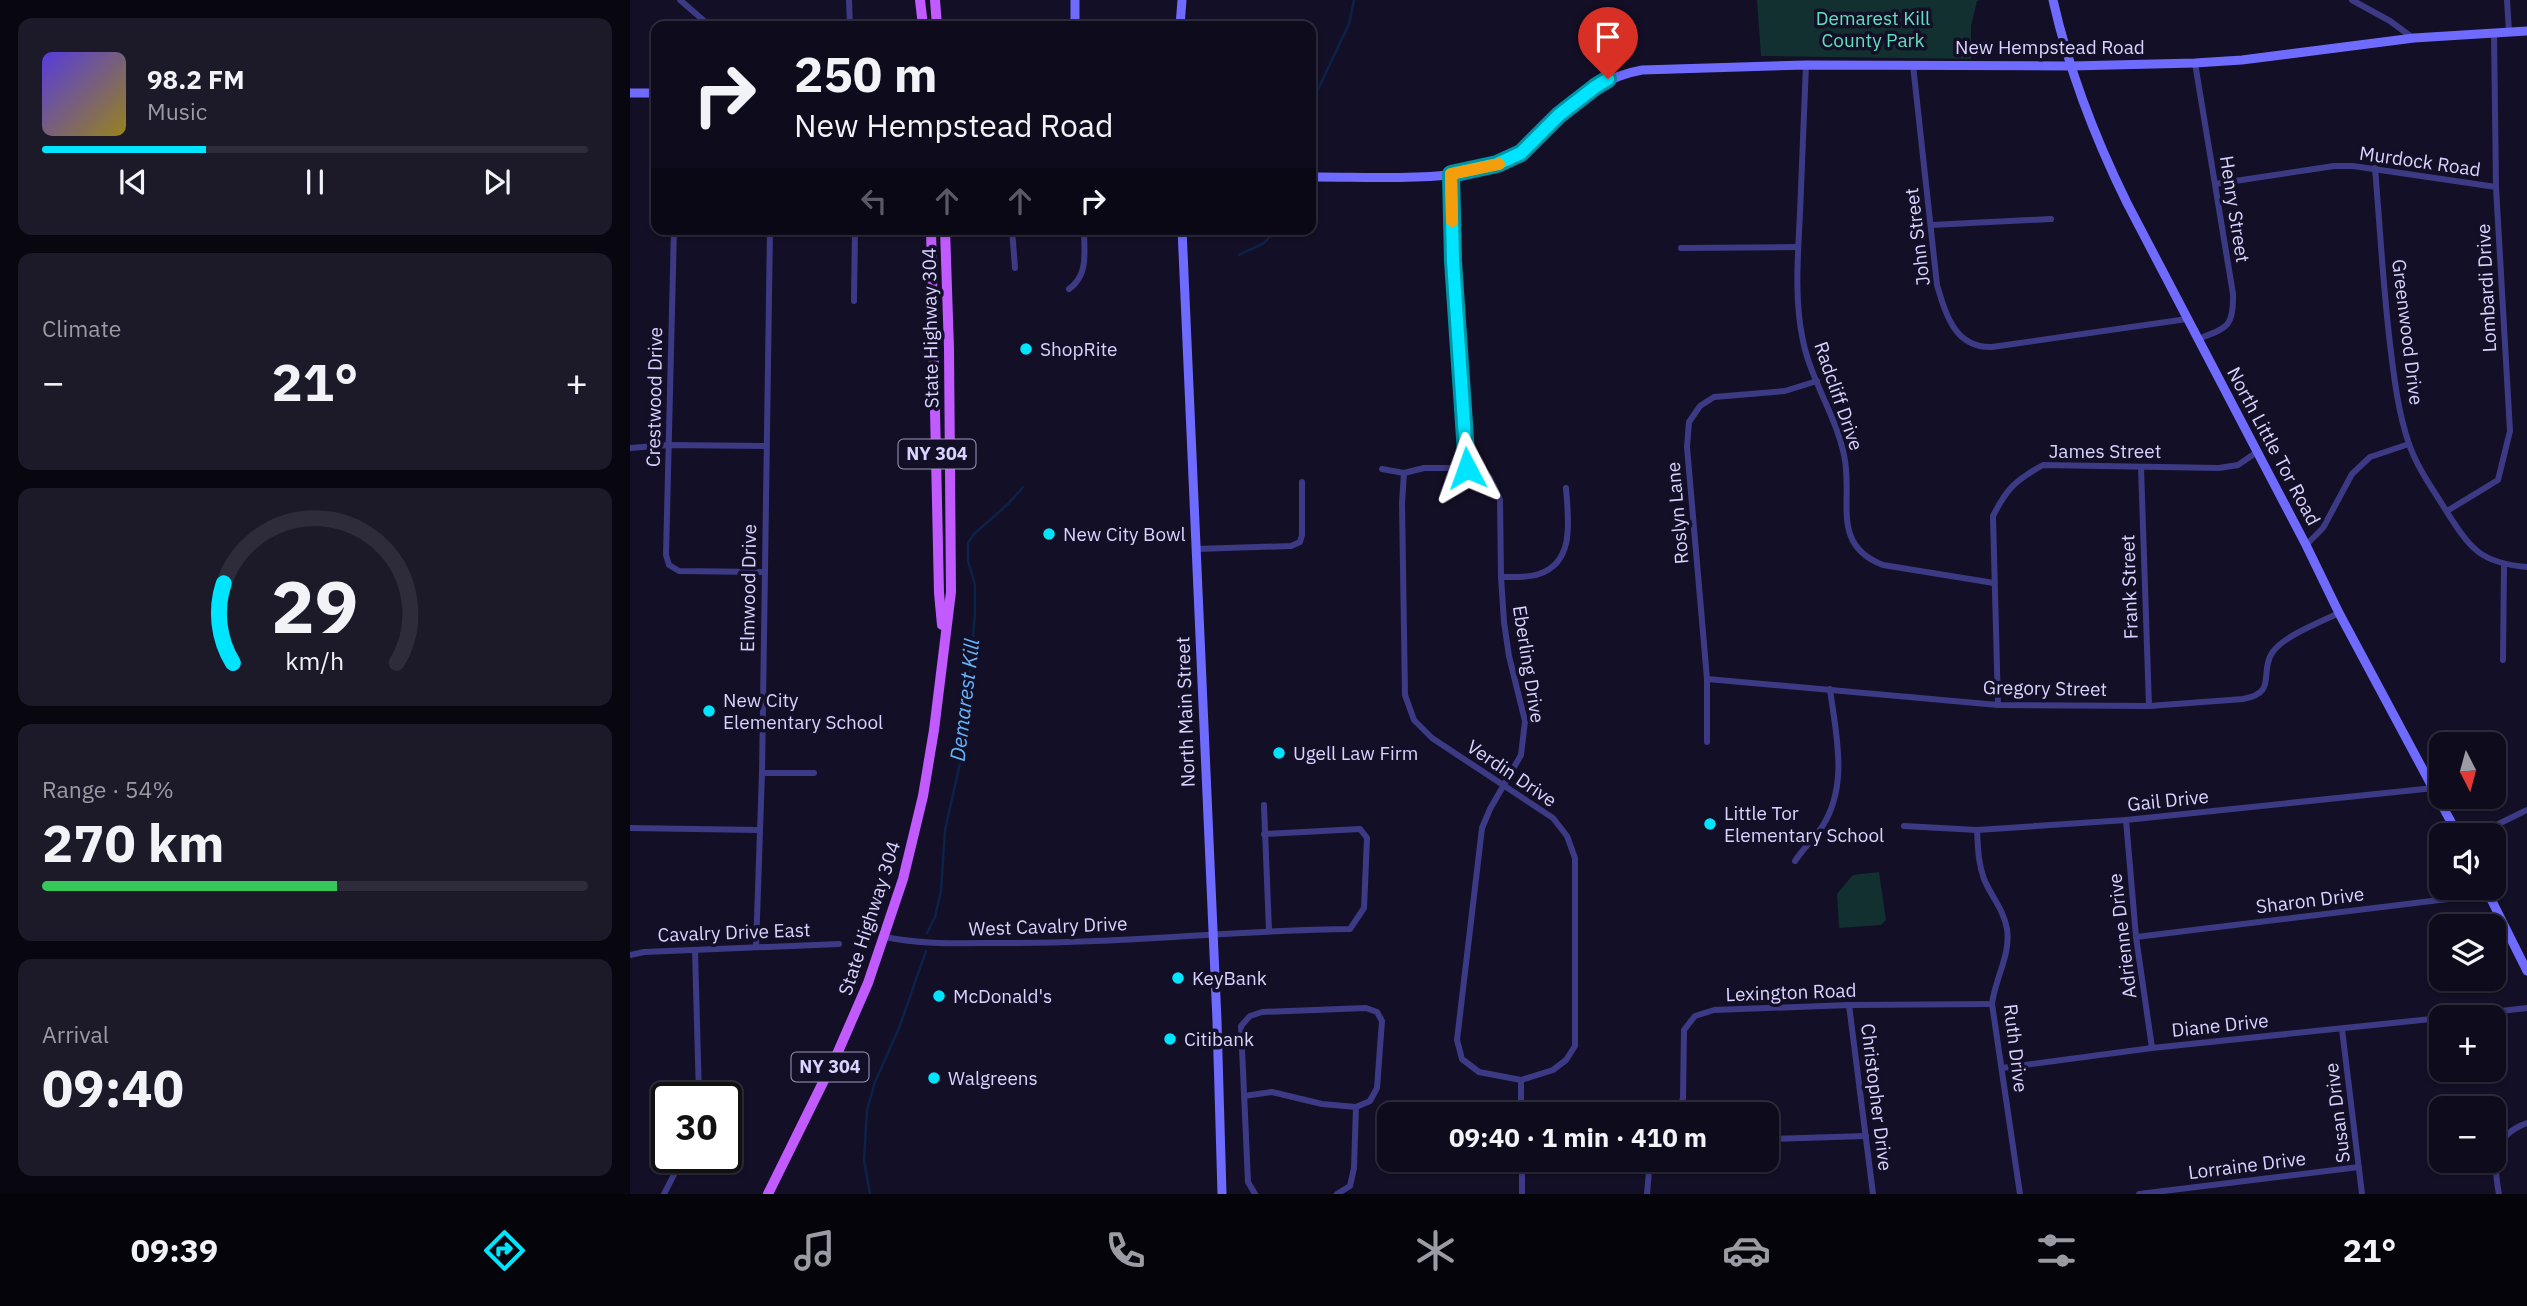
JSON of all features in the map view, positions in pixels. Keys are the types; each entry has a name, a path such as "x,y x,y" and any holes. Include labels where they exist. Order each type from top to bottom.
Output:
{"main road":[{"path":"920,0 922,21"},
{"path":"934,0 936,21"},
{"name":"State Highway 304","path":"932,235 939,593 943,636"},
{"name":"State Highway 304","path":"768,1194 848,1030 885,937 908,860 923,796 950,598 945,235"}],"street":[{"path":"680,0 704,21"},
{"path":"849,0 850,21"},
{"path":"1075,21 1076,0"},
{"path":"1180,21 1182,0"},
{"name":"North Little Tor Road","path":"2053,0 2071,66 2106,160 2339,613 2429,779"},
{"path":"2353,0 2414,38"},
{"path":"2507,0 2509,32"},
{"name":"New Hempstead Road","path":"1316,177 1451,174 1497,164 1521,153 1559,115 1595,87 1624,73 1642,70 1806,65 2071,66 2195,63 2242,60 2414,38 2527,31"},
{"name":"Lombardi Drive","path":"2447,511 2498,480 2510,431 2496,187 2494,33"},
{"name":"Henry Street","path":"2195,63 2234,294 2234,314 2226,328 2198,339"},
{"name":"Radcliff Drive","path":"1806,65 1798,247 1799,318 1803,342 1840,438 1845,458 1850,538 1868,560 1883,565 1994,583"},
{"name":"John Street","path":"1913,65 1937,285 1947,317 1962,337 1978,347 2187,319"},
{"path":"630,93 651,93"},
{"name":"Murdock Road","path":"2215,184 2334,166 2375,169 2496,187"},
{"name":"Greenwood Drive","path":"2375,169 2386,310 2395,380 2409,444 2423,472 2468,543 2485,558 2504,565 2527,567"},
{"path":"1382,469 1404,473 1424,468 1467,468 1453,261 1451,174"},
{"path":"1931,225 2051,219"},
{"name":"Crestwood Drive","path":"674,235 666,555 669,565 679,571 763,572"},
{"name":"Elmwood Drive","path":"756,947 762,773 763,572 771,235"},
{"path":"854,301 855,235"},
{"path":"1012,235 1015,268"},
{"path":"1069,289 1079,281 1084,270 1084,235"},
{"name":"North Main Street","path":"1182,235 1222,1194"},
{"path":"1681,248 1798,247"},
{"name":"Roslyn Lane","path":"1707,742 1707,679 1687,447 1689,422 1700,406 1714,397 1785,391 1817,381"},
{"path":"2306,545 2323,528 2352,474 2370,457 2409,444"},
{"path":"630,448 668,445 766,446"},
{"name":"James Street","path":"1998,705 1993,516 2004,492 2026,474 2043,465 2218,468 2238,465 2257,452"},
{"name":"Frank Street","path":"2141,467 2149,706"},
{"name":"Eberling Drive","path":"1467,468 1482,471 1490,478 1500,500 1501,577 1509,656 1525,721 1521,755 1502,785 1482,828 1457,1040 1462,1059 1479,1072 1521,1080"},
{"name":"Verdin Drive","path":"1404,473 1402,503 1405,695 1414,720 1432,738 1553,818 1567,836 1575,858 1574,1046 1566,1060 1553,1070 1521,1080"},
{"path":"1196,550 1291,546 1300,542 1302,482"},
{"path":"1501,577 1537,576 1552,569 1564,551 1569,532 1566,488"},
{"path":"2502,660 2504,565"},
{"name":"Gregory Street","path":"1707,679 1998,705 2149,706 2255,697 2265,687 2271,654 2284,641 2339,613"},
{"path":"1795,861 1823,825 1839,784 1839,760 1830,690"},
{"path":"762,773 814,773"},
{"name":"Gail Drive","path":"1904,826 1977,830 2126,820 2429,789"},
{"path":"1264,805 1269,930"},
{"path":"2500,823 2527,810"},
{"name":"Adrienne Drive","path":"2126,820 2136,937 2152,1048"},
{"path":"630,828 759,830"},
{"name":"West Cavalry Drive","path":"885,937 935,944 1044,944 1269,930 1350,929 1364,908 1367,838 1360,829 1264,834"},
{"name":"Ruth Drive","path":"1977,830 1979,863 1985,881 2000,907 2007,929 2007,952 1994,988 1993,1004 2020,1194"},
{"name":"Sharon Drive","path":"2136,937 2429,899"},
{"path":"2492,900 2527,971"},
{"name":"Cavalry Drive East","path":"630,955 644,952 839,944"},
{"path":"695,950 699,1082"},
{"name":"Lexington Road","path":"1682,1102 1684,1030 1695,1016 1714,1010 1993,1004"},
{"name":"Christopher Drive","path":"1849,1005 1873,1194"},
{"path":"1244,1096 1272,1092 1322,1104 1356,1107 1370,1101 1377,1088 1382,1021 1377,1012 1366,1008 1262,1012 1250,1016 1241,1026 1244,1096 1248,1182 1255,1194"},
{"path":"2506,1010 2527,1008"},
{"name":"Diane Drive","path":"2001,1068 2152,1048 2429,1019"},
{"name":"Susan Drive","path":"2342,1028 2362,1194"},
{"path":"1521,1080 1521,1102"},
{"path":"1337,1194 1350,1186 1354,1168 1356,1107"},
{"path":"2499,1194 2494,1169 2496,1151 2505,1135 2527,1123"},
{"path":"1779,1139 1866,1136"},
{"name":"Lorraine Drive","path":"2139,1194 2359,1167"},
{"path":"1521,1172 1522,1194"},
{"path":"1647,1194 1649,1172"},
{"path":"664,1194 675,1173"}],"green space":[{"name":"Demarest Kill County Park","path":"1757,0 1980,0 1977,1 1971,26 1971,59 1761,56"},
{"path":"1879,872 1886,920 1881,925 1839,928 1837,894 1853,875"}],"waterway":[{"name":"Demarest Kill","path":"1316,93 1349,24 1354,0"},
{"name":"Demarest Kill","path":"1239,255 1264,243 1270,235"},
{"name":"Demarest Kill","path":"927,933 935,917 941,891 945,830 960,763 967,708 975,613 975,585 968,561 968,543 1023,487"},
{"name":"Demarest Kill","path":"870,1194 864,1160 867,1110 875,1082 899,1028 926,951"}],"slow traffic":[{"path":"1452,221 1451,174 1499,164"}],"place":[{"name":"ShopRite","path":"1026,349"},
{"name":"New City Bowl","path":"1049,534"},
{"name":"New City Elementary School","path":"709,711"},
{"name":"Ugell Law Firm","path":"1279,753"},
{"name":"Little Tor Elementary School","path":"1710,824"},
{"name":"KeyBank","path":"1178,978"},
{"name":"McDonald's","path":"939,996"},
{"name":"Citibank","path":"1170,1039"},
{"name":"Walgreens","path":"934,1078"}],"route":[{"path":"1467,468 1453,261 1451,174 1486,168 1521,153 1559,115 1608,79"}]}
